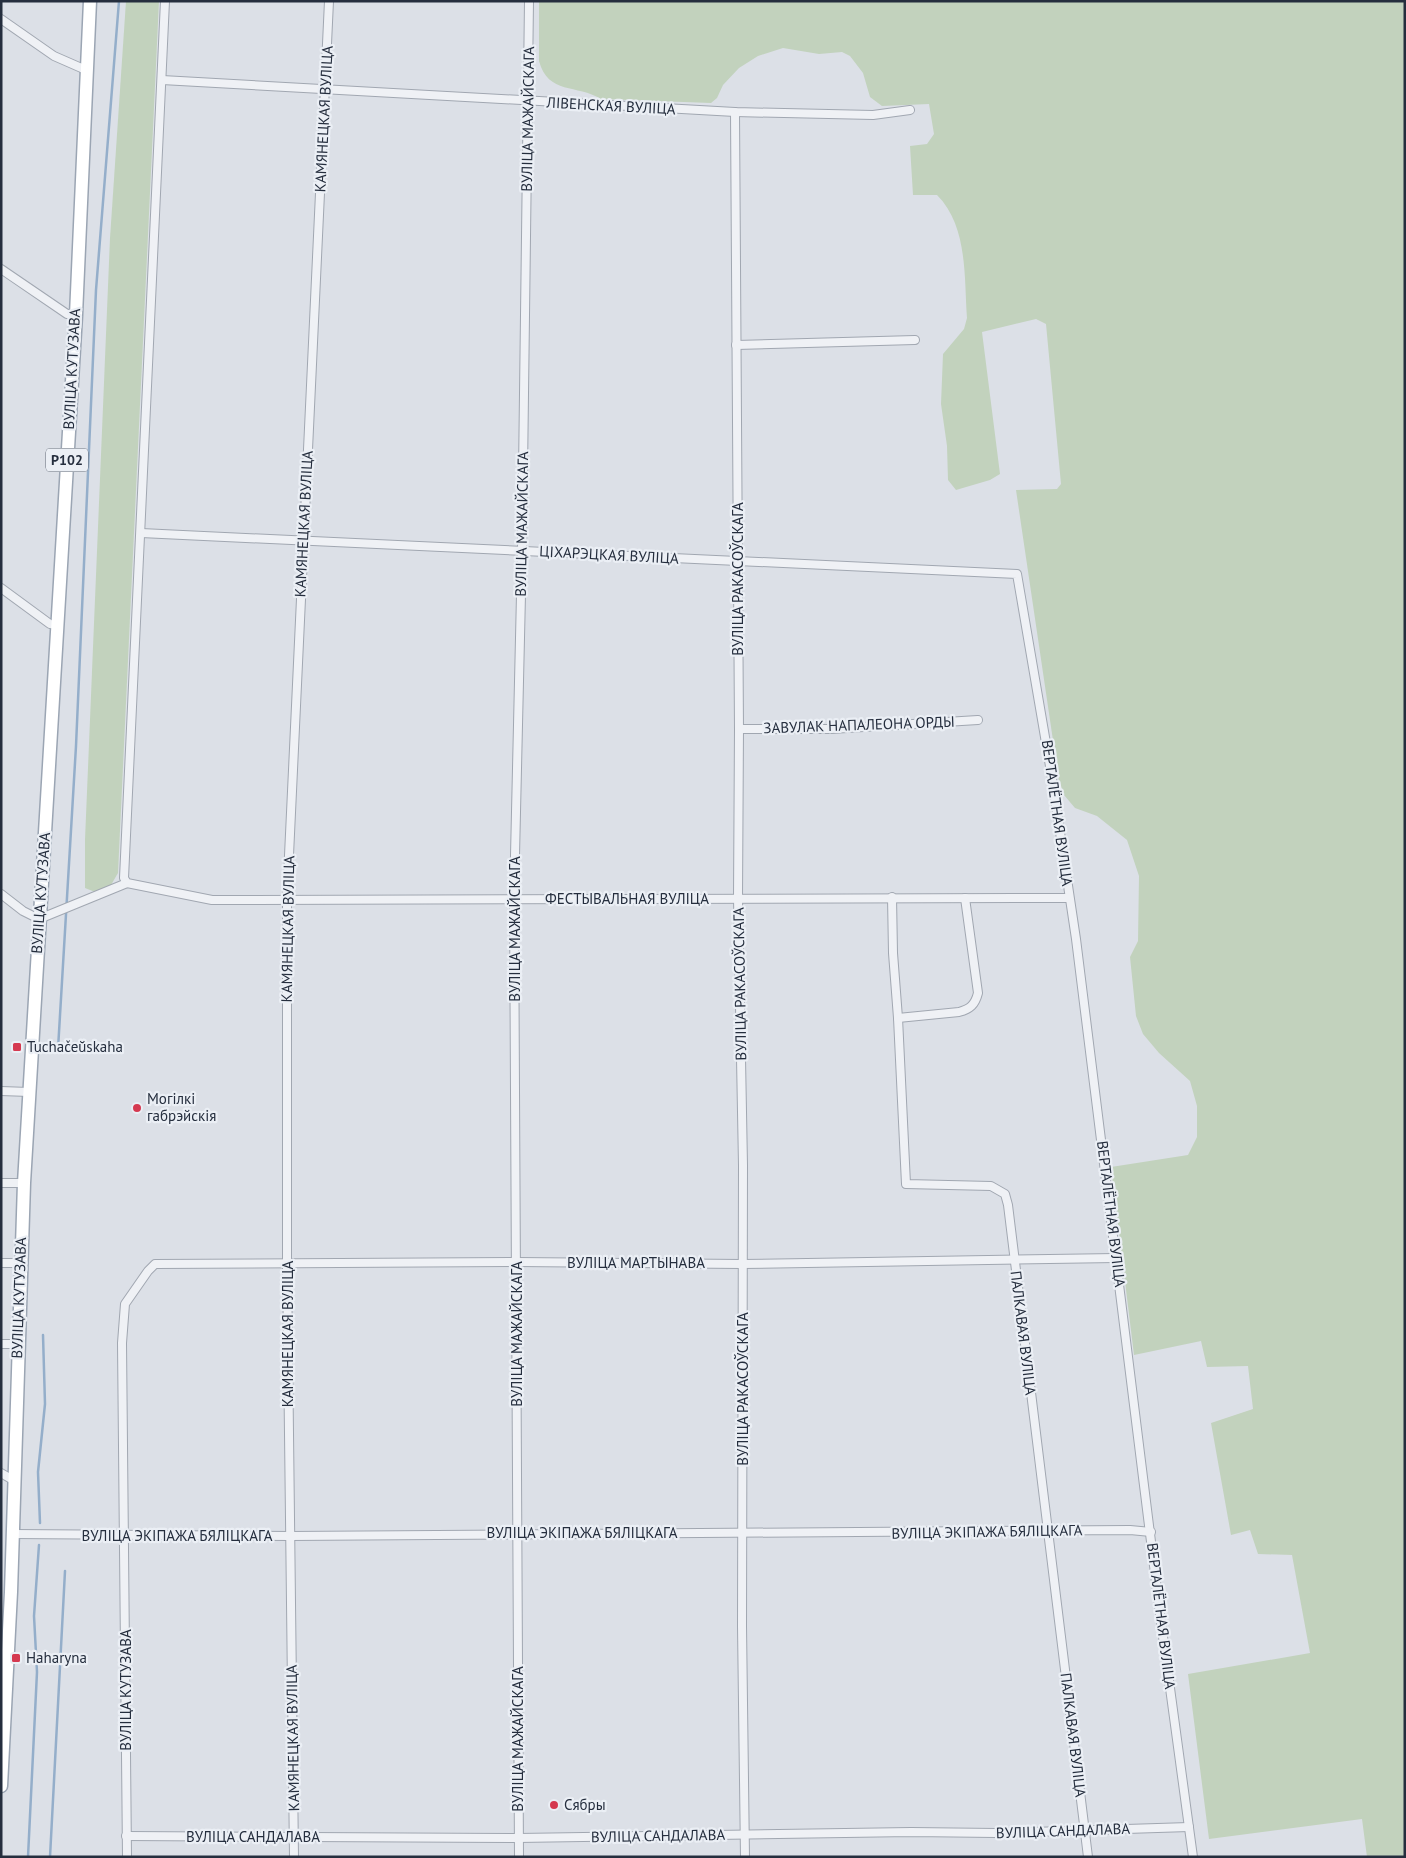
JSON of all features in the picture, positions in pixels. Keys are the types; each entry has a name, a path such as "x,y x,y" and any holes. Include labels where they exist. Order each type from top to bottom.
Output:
{"main road":[{"name":"ВУЛІЦА КУТУЗАВА","path":"1,1786 6,1563 13,1534 13,1480 24,1183 76,315 90,1"}],"street":[{"path":"1,894 23,911 40,919 126,881 165,1"},
{"name":"КАМЯНЕЦКАЯ ВУЛІЦА","path":"294,1857 288,1264 287,898 329,1"},
{"name":"ВУЛІЦА МАЖАЙСКАГА","path":"519,1857 514,899 522,551 529,1"},
{"path":"1,19 54,56 86,70"},
{"name":"ЛІВЕНСКАЯ ВУЛІЦА","path":"162,80 528,102 735,112 874,115 910,110"},
{"name":"ВУЛІЦА РАКАСОЎСКАГА","path":"735,112 739,729 738,898 743,1165 742,1532 745,1857"},
{"path":"1,269 67,314 76,315"},
{"path":"736,345 915,340"},
{"name":"ЦІХАРЭЦКАЯ ВУЛІЦА","path":"141,534 1018,574"},
{"name":"ВЕРТАЛЁТНАЯ ВУЛІЦА","path":"1018,574 1051,772 1069,898 1193,1857"},
{"path":"1,588 50,624 58,625"},
{"name":"ЗАВУЛАК НАПАЛЕОНА ОРДЫ","path":"739,729 830,729 978,720"},
{"name":"ФЕСТЫВАЛЬНАЯ ВУЛІЦА","path":"126,881 212,900 287,898 1069,898"},
{"name":"ПАЛКАВАЯ ВУЛІЦА","path":"892,897 893,953 906,1184 991,1186 1000,1189 1005,1194 1008,1205 1088,1857"},
{"path":"898,1018 959,1012 968,1009 974,1004 978,993 965,898"},
{"path":"1,1091 29,1092"},
{"path":"1,1183 24,1183"},
{"name":"ВУЛІЦА МАРТЫНАВА","path":"155,1264 517,1262 742,1264 1116,1258"},
{"path":"1,1262 21,1263"},
{"name":"ВУЛІЦА КУТУЗАВА","path":"127,1857 122,1343 125,1304 148,1270 155,1264"},
{"path":"1,1344 18,1344"},
{"path":"1,1473 13,1480"},
{"name":"ВУЛІЦА ЭКІПАЖА БЯЛІЦКАГА","path":"13,1534 290,1536 517,1533 1151,1532"},
{"name":"ВУЛІЦА САНДАЛАВА","path":"126,1836 518,1838 1085,1831 1190,1827"}],"green space":[{"path":"126,1 159,1 118,873 111,885 95,892 85,888 85,840 110,238"},
{"path":"539,1 1405,1 1405,1857 1367,1857 1362,1819 1209,1839 1188,1674 1310,1653 1292,1555 1258,1554 1250,1530 1231,1535 1211,1423 1253,1409 1248,1366 1207,1367 1201,1341 1134,1355 1111,1167 1188,1155 1197,1137 1197,1106 1190,1081 1159,1053 1143,1034 1136,1016 1130,957 1138,941 1139,876 1127,840 1097,816 1075,808 1064,795 1059,781 1016,490 1057,489 1061,484 1046,324 1036,319 982,332 1000,474 990,480 956,490 948,480 947,446 941,404 943,354 964,329 967,318 964,269 959,237 947,208 937,195 913,195 910,146 927,144 934,134 929,104 882,106 870,97 863,73 850,56 842,52 819,54 783,48 758,56 739,68 723,85 717,98 711,103 601,99 592,94 556,84 543,72 539,61"}],"waterway":[{"path":"58,1049 76,746 96,290 119,1"},
{"path":"40,1523 38,1472 45,1404 43,1335"},
{"path":"28,1857 37,1672 34,1616 39,1545"},
{"path":"50,1857 65,1571"}],"place":[{"name":"Tuchačeŭskaha","path":"17,1047"},
{"name":"Могілкі габрэйскія","path":"137,1108"},
{"name":"Haharyna","path":"16,1658"},
{"name":"Сябры","path":"554,1805"}]}
